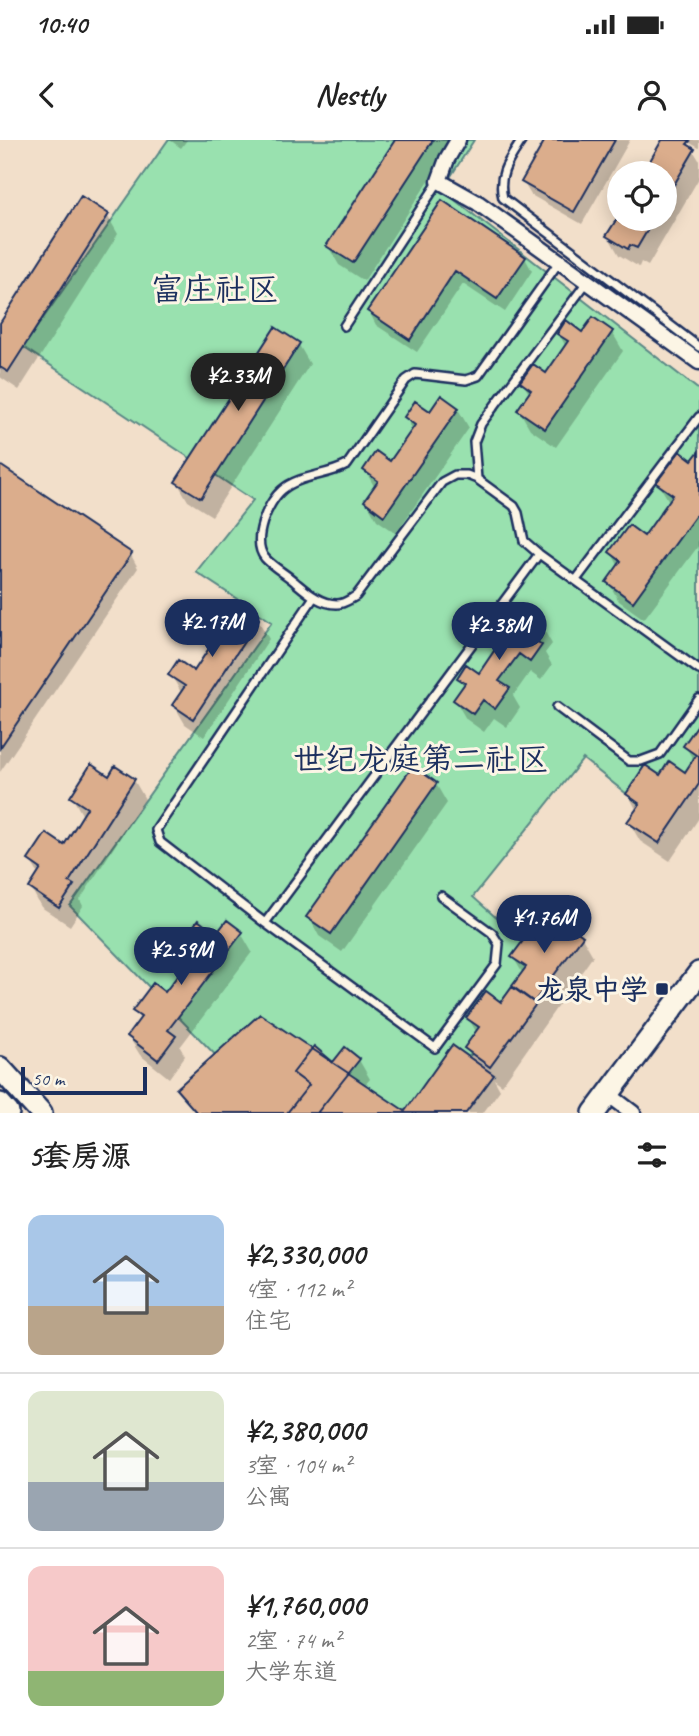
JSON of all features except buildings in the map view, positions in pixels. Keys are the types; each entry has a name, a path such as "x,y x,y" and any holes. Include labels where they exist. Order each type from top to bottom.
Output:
{"street":[{"path":"458,140 439,181 478,203 699,362"},
{"path":"594,1113 699,973"},
{"path":"0,1068 41,1113"},
{"path":"608,1094 633,1113"},
{"path":"0,1104 8,1113"}],"lane":[{"path":"522,140 502,172 500,186 503,198 699,347"},
{"path":"344,326 439,181"},
{"path":"559,261 478,376 466,380 415,374 406,380 347,465 337,471 292,483 280,491 265,515 258,537 264,557 314,597 340,605 356,596 442,482 455,475 467,475 477,479 514,506 524,541 539,554 699,670"},
{"path":"477,479 474,442 481,424 587,282"},
{"path":"576,580 699,417"},
{"path":"265,923 539,554"},
{"path":"314,597 156,830 160,842 435,1048 497,964 499,944 492,933 441,896"},
{"path":"557,708 629,761 641,761 660,754 699,699"}],"green space":[{"path":"168,140 474,140 442,190 699,390 699,764 658,819 583,759 473,897 549,965 420,1113 272,1113 70,906 272,622 196,572 253,500 23,347"}],"place":[{"name":"龙泉中学","path":"662,989"}],"district":[{"name":"富庄社区","path":"215,289"},
{"name":"世纪龙庭第二社区","path":"421,759"}]}
